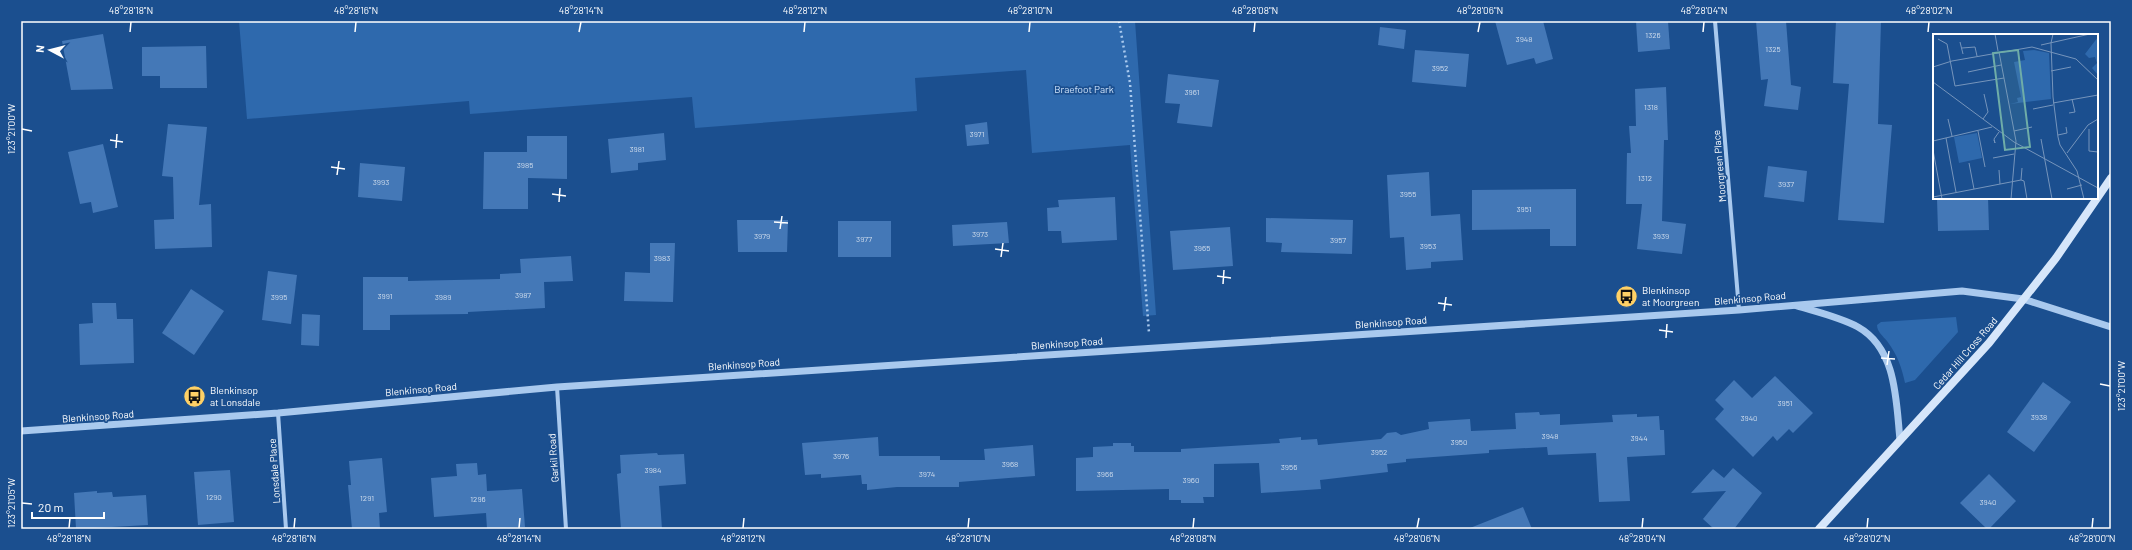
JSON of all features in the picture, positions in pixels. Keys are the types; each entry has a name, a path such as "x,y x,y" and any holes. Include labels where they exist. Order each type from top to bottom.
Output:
{"main road":[{"name":"Cedar Hill Cross Road","path":"2098,197 2111,178"},
{"name":"Cedar Hill Cross Road","path":"1819,529 1989,343 2056,258 2097,199"}],"street":[{"name":"Moorgreen Place","path":"1715,21 1738,310"},
{"name":"Blenkinsop Road","path":"21,431 278,412 557,387 1738,310 1793,304 1962,291 2023,299 2111,327"},
{"path":"1793,304 1859,328 1879,348 1891,371 1900,440"},
{"name":"Garkil Road","path":"557,387 566,529"},
{"name":"Lonsdale Place","path":"278,412 286,529"}],"path":[{"path":"1119,21 1130,82 1150,348"}],"green space":[{"name":"Braefoot Park","path":"239,21 1135,21 1156,315 1143,316 1130,145 1032,153 1026,70 915,78 917,111 695,128 692,97 470,114 469,101 247,119"},
{"path":"1956,317 1958,332 1915,380 1905,383 1901,367 1896,356 1891,346 1879,332 1877,325 1881,322"}],"building":[{"path":"1495,21 1543,21 1553,59 1536,64 1534,58 1507,65"},
{"path":"1636,21 1668,21 1670,49 1638,52"},
{"path":"1756,21 1786,21 1791,85 1801,87 1798,110 1764,106 1768,79 1761,80"},
{"path":"1836,21 1881,21 1878,124 1892,125 1884,223 1838,220 1849,84 1833,83"},
{"path":"1380,27 1406,30 1404,49 1378,45"},
{"path":"103,34 113,89 71,90 62,41"},
{"path":"206,46 207,88 160,88 160,76 142,76 142,47"},
{"path":"1415,50 1469,54 1466,87 1412,82"},
{"path":"1168,74 1219,80 1212,127 1177,123 1180,104 1165,103"},
{"path":"1666,87 1668,140 1664,140 1662,221 1686,224 1682,254 1637,249 1642,204 1626,204 1627,153 1631,153 1629,126 1636,126 1635,89"},
{"path":"987,122 989,144 967,146 965,125"},
{"path":"168,124 207,127 199,205 211,204 212,247 155,249 154,220 174,219 173,177 162,176"},
{"path":"664,133 666,160 638,163 638,170 611,173 608,139"},
{"path":"527,136 567,136 567,179 528,178 528,209 483,209 484,152 527,152"},
{"path":"103,144 118,207 93,213 91,202 80,204 68,152"},
{"path":"360,163 405,167 402,201 358,197"},
{"path":"1768,166 1807,171 1804,202 1764,197"},
{"path":"1429,172 1431,216 1460,214 1463,260 1431,262 1431,268 1406,270 1404,237 1390,238 1387,175"},
{"path":"1576,189 1576,246 1550,246 1550,229 1472,230 1472,190"},
{"path":"1115,197 1117,240 1062,243 1061,231 1048,231 1047,208 1059,207 1058,200"},
{"path":"1937,199 1988,199 1989,230 1938,231"},
{"path":"1266,218 1353,220 1352,254 1281,252 1282,243 1266,242"},
{"path":"737,220 788,220 787,252 738,252"},
{"path":"838,221 891,221 891,257 838,257"},
{"path":"1007,222 1009,243 953,246 952,225"},
{"path":"1230,227 1233,266 1173,270 1170,231"},
{"path":"650,243 675,243 673,302 624,301 625,272 650,273"},
{"path":"571,256 573,281 544,282 545,308 468,312 468,314 390,315 390,330 363,330 363,277 408,277 408,281 500,279 500,274 521,273 520,259"},
{"path":"268,271 297,275 291,324 262,320"},
{"path":"191,289 224,311 194,355 162,333"},
{"path":"92,303 116,303 117,319 133,319 134,363 80,365 79,324 93,323"},
{"path":"302,314 320,315 319,346 301,345"},
{"path":"1775,376 1813,413 1793,433 1789,429 1777,441 1773,436 1753,457 1715,419 1724,409 1715,400 1734,380 1752,398"},
{"path":"2043,382 2071,402 2034,452 2007,432"},
{"path":"1539,412 1540,415 1560,414 1560,425 1613,422 1612,415 1637,414 1637,417 1659,416 1660,430 1664,430 1665,455 1627,457 1630,501 1599,502 1596,453 1548,455 1547,447 1489,450 1489,453 1406,459 1406,462 1387,464 1388,472 1320,480 1321,489 1261,493 1259,463 1214,464 1214,497 1203,497 1204,503 1181,503 1181,500 1169,500 1169,489 1076,491 1076,458 1093,457 1093,447 1113,446 1113,443 1131,443 1131,446 1134,446 1134,452 1181,452 1181,449 1280,443 1279,439 1301,437 1301,440 1317,439 1318,445 1381,439 1387,433 1396,432 1401,435 1429,429 1428,422 1440,421 1470,419 1471,431 1516,429 1515,413"},
{"path":"878,437 879,456 940,456 940,460 985,460 984,449 1033,445 1035,476 959,482 959,487 897,487 867,490 867,484 862,484 861,475 821,478 821,474 805,475 802,443"},
{"path":"657,453 658,455 684,454 686,484 659,486 662,529 621,529 617,474 621,473 620,455"},
{"path":"382,458 387,512 379,513 380,529 352,529 348,485 351,485 349,461"},
{"path":"477,463 478,475 486,474 487,491 522,489 525,527 487,529 486,513 434,517 431,478 457,476 456,464"},
{"path":"1733,468 1762,493 1734,529 1714,529 1703,519 1726,491 1691,493 1713,469 1724,478"},
{"path":"230,470 234,522 198,525 194,472"},
{"path":"1989,474 2016,501 1989,529 1987,529 1960,503"},
{"path":"97,491 97,493 112,492 113,497 146,495 148,525 76,529 74,493"},
{"path":"1523,507 1532,529 1470,529 1470,528"}],"place":[{"name":"Blenkinsop at Moorgreen","path":"1627,296"},
{"name":"Blenkinsop at Lonsdale","path":"194,396"}]}
